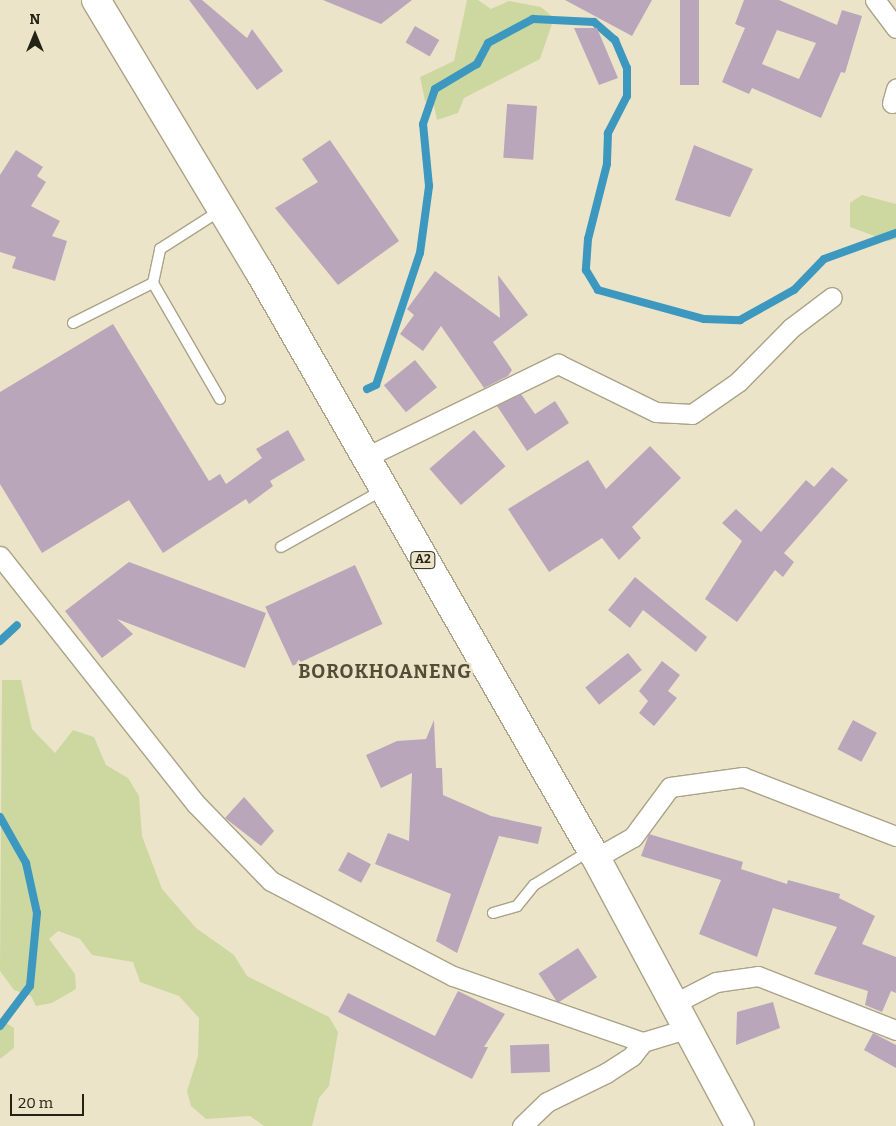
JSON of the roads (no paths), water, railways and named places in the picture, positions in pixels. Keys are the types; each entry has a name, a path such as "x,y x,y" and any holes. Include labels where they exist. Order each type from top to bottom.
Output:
{"main road":[{"name":"A2","path":"96,0 222,209 382,490 594,854 675,1003 686,1029 740,1126"}],"street":[{"path":"875,0 896,28"},
{"path":"364,458 558,364 656,412 692,414 738,382 791,328 832,297"},
{"path":"0,556 28,596 196,804 271,881 454,976 643,1042"},
{"path":"594,854 633,837 670,787 743,777 896,836"},
{"path":"675,1003 716,982 758,976 896,1030"},
{"path":"522,1126 547,1102 606,1073 632,1056 643,1042 686,1029"}],"lane":[{"path":"220,399 153,283 160,249 222,209"},
{"path":"73,323 153,283"},
{"path":"281,547 382,490"},
{"path":"493,913 517,906 534,885 594,854"}],"waterway":[{"path":"367,389 376,385 420,253 429,186 423,124 435,89 477,64 488,43 533,19 594,22 615,40 627,68 627,96 608,133 607,164 588,239 586,270 598,290 704,319 740,320 794,290 824,259 896,233"},
{"path":"0,641 17,625"},
{"path":"0,817 26,863 37,913 30,986 0,1026"}],"district":[{"name":"BOROKHOANENG","path":"385,672"}]}
